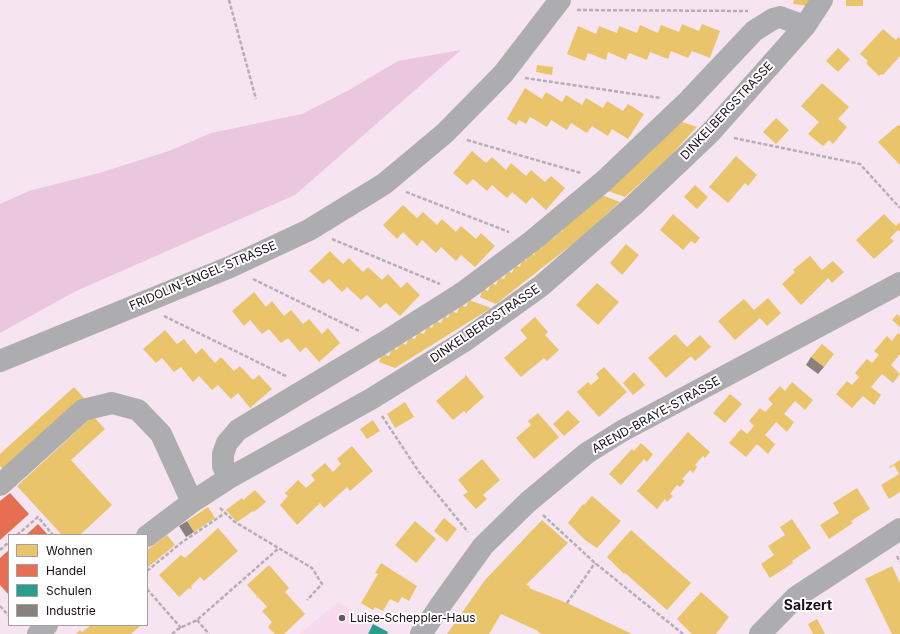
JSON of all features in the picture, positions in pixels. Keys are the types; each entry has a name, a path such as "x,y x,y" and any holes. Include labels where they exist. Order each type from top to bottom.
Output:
{"street":[{"name":"DINKELBERGSTRASSE","path":"148,535 200,497 229,478 371,399 463,342 541,286 634,205 710,133 805,26 822,0"},
{"name":"FRIDOLIN-ENGEL-STRASSE","path":"0,361 230,267 309,230 384,184 445,134 503,74 556,5"},
{"path":"229,478 223,466 223,454 227,443 238,430 383,343 462,293 532,241 605,180 687,102 754,31 773,19 780,17 805,26"},
{"name":"AREND-BRAYE-STRASSE","path":"421,634 483,546 528,502 582,457 622,431 900,283"},
{"path":"0,485 83,410 112,403 138,410 161,434 200,497"},
{"path":"760,634 796,597 900,529"},
{"path":"38,634 46,626"}],"path":[{"path":"229,0 256,99"},
{"path":"556,5 758,11 767,13 773,19"},
{"path":"503,74 687,102"},
{"path":"710,133 860,164 900,208"},
{"path":"445,134 605,180"},
{"path":"384,184 532,241"},
{"path":"309,230 462,293"},
{"path":"230,267 383,343"},
{"path":"138,304 309,387"},
{"path":"371,399 419,472 470,535 483,546"},
{"path":"200,497 225,513 235,522 312,568 322,584 308,600"},
{"path":"528,502 595,563 683,634"},
{"path":"148,570 181,543 225,513"},
{"path":"18,534 38,517 53,534"},
{"path":"0,550 8,543"},
{"path":"172,634 197,620 278,548"},
{"path":"567,603 595,563"},
{"path":"148,590 181,628"},
{"path":"0,606 8,615"},
{"path":"197,620 209,634"}],"shaded area":[{"path":"461,50 295,195 76,291 0,333 0,204 29,191 99,173 169,151 211,133 302,114 349,90 398,61"},
{"name":"Luise‑Scheppler‑Haus","path":"338,602 392,634 299,634"}],"building: Wohnen":[{"path":"794,0 810,0 810,6 793,4"},
{"path":"846,0 863,0 863,6 846,6"},
{"path":"682,24 699,31 702,24 720,31 710,58 692,51 688,58 671,51 668,59 650,52 647,60 629,53 626,60 608,52 606,60 588,53 585,61 567,54 578,26 596,34 599,26 617,33 619,26 637,33 640,25 658,33 661,25 679,32"},
{"path":"883,29 896,40 898,37 900,39 900,56 883,75 881,74 879,76 866,63 868,61 860,54"},
{"path":"838,48 850,59 838,72 826,61"},
{"path":"537,65 553,67 552,75 536,72"},
{"path":"822,83 849,107 838,119 847,127 833,144 829,140 823,146 808,134 819,122 801,106"},
{"path":"525,88 542,99 546,92 562,102 566,95 582,105 586,98 603,108 607,101 623,111 628,104 644,114 628,139 612,129 608,136 592,126 587,133 571,123 567,130 551,120 547,127 530,117 526,124 519,120 516,125 507,119"},
{"path":"776,118 789,130 776,144 763,132"},
{"path":"676,120 697,127 666,160 625,197 608,191"},
{"path":"898,125 900,126 900,165 878,142"},
{"path":"472,151 486,163 492,157 506,170 511,163 526,176 531,170 545,182 551,176 565,188 546,210 532,197 526,204 512,192 507,198 492,185 487,191 473,179 467,185 453,173"},
{"path":"736,156 757,175 748,186 745,183 728,203 709,187"},
{"path":"695,185 708,197 697,209 684,197"},
{"path":"599,194 620,202 579,239 496,304 480,297 483,289 488,291 491,283 496,285 499,277 504,279 507,271 512,273 515,265 520,267 522,259 526,261 529,253 534,255 537,247 541,249 544,242 547,243 550,236 555,238 558,230 562,232 565,224 568,225 571,218 575,219 578,212"},
{"path":"403,205 417,218 423,212 437,225 442,219 456,232 461,226 476,239 481,233 495,246 475,267 461,255 456,261 441,247 436,253 422,240 417,246 403,232 397,239 383,225"},
{"path":"673,214 700,238 695,244 691,241 683,250 660,230"},
{"path":"884,214 896,226 900,222 900,232 898,230 890,238 894,241 874,259 856,240"},
{"path":"626,244 639,255 622,275 610,263"},
{"path":"330,251 343,264 349,258 363,272 368,267 382,280 388,274 401,288 407,282 420,295 400,316 386,303 380,308 367,295 361,300 347,287 342,292 329,279 323,284 309,271"},
{"path":"810,256 822,270 833,261 844,272 832,283 828,278 801,305 782,284 795,272 793,270"},
{"path":"597,283 619,302 598,325 576,305"},
{"path":"254,292 266,307 272,301 284,316 291,310 303,324 309,319 322,334 328,328 340,343 319,362 306,347 300,352 288,338 281,343 269,329 262,334 250,320 244,326 232,311"},
{"path":"768,298 781,313 767,326 760,318 735,340 718,321 744,299 754,310"},
{"path":"469,300 491,308 395,368 379,362 382,354 389,356 392,348 397,350 400,342 406,345 409,337 415,339 418,332 424,334 427,326 432,328 435,321 441,323 444,316 448,318 451,311 457,313 460,305 466,307"},
{"path":"897,314 900,317 900,327 892,320"},
{"path":"535,317 548,332 545,335 559,350 547,361 544,358 521,377 504,358 527,338 520,330"},
{"path":"165,330 177,344 184,339 196,354 202,348 215,363 221,357 234,371 240,366 253,380 259,375 272,389 250,408 238,393 231,399 218,385 212,390 199,376 193,382 181,367 174,372 162,358 156,363 143,349"},
{"path":"898,333 900,335 900,354 891,365 900,374 893,383 882,374 871,387 881,395 875,404 874,405 863,396 852,408 836,394 847,381 852,385 859,377 855,373 867,359 872,363 879,355 874,351 887,336 892,341"},
{"path":"675,334 687,347 700,335 711,347 695,361 691,356 666,378 648,358"},
{"path":"822,344 834,354 824,367 811,357"},
{"path":"604,367 627,392 599,417 577,392 588,382 591,385 599,378 596,374"},
{"path":"634,372 645,385 633,395 623,383"},
{"path":"465,374 484,397 467,412 467,414 464,411 453,420 436,401 465,377"},
{"path":"792,382 813,400 805,410 795,401 784,414 794,422 787,432 776,422 765,435 775,444 768,454 757,444 746,457 729,443 741,429 747,434 754,426 749,421 760,408 765,412 773,404 768,399 780,386 785,391"},
{"path":"74,387 85,399 6,472 0,466 0,454"},
{"path":"730,394 742,404 725,423 713,413"},
{"path":"405,402 414,417 395,428 387,414"},
{"path":"568,410 580,422 564,436 553,424"},
{"path":"538,413 559,437 534,459 516,438 531,425 528,421"},
{"path":"93,416 105,429 71,460 112,505 81,534 61,534 17,486"},
{"path":"373,420 380,431 367,439 360,429"},
{"path":"688,432 710,452 705,458 703,456 695,465 697,467 693,473 690,470 682,479 685,481 680,487 677,485 670,494 673,496 667,502 665,499 657,509 637,491"},
{"path":"641,443 653,454 647,462 644,459 621,485 609,474 632,449 634,451"},
{"path":"352,446 373,471 350,491 347,487 324,508 320,503 297,525 280,505 288,496 285,493 298,480 306,488 315,480 311,475 325,463 333,472 341,464 337,459"},
{"path":"482,459 500,480 483,495 487,499 476,509 463,495 468,492 458,480"},
{"path":"900,460 900,492 889,499 881,485 899,474 894,465 890,468 889,467"},
{"path":"857,488 870,509 851,521 853,523 829,539 820,525 839,513 833,503"},
{"path":"255,490 266,502 254,512 253,511 237,522 226,510 242,498 243,500"},
{"path":"592,496 621,521 597,548 585,540 568,523 583,504 584,505"},
{"path":"208,507 215,518 194,532 187,521"},
{"path":"444,518 457,529 447,542 434,531"},
{"path":"792,519 811,548 792,561 793,563 770,578 761,564 774,555 768,546 785,535 780,527"},
{"path":"542,520 568,543 526,585 530,586 529,588 567,603 632,634 542,634 501,614 489,634 447,634 485,580"},
{"path":"415,521 436,539 416,563 395,545"},
{"path":"218,528 238,551 204,581 200,577 191,586 192,589 189,588 179,597 159,575 181,555 185,558"},
{"path":"631,530 691,583 667,610 625,573 624,574 607,557"},
{"path":"167,535 175,545 148,567 148,549"},
{"path":"381,563 417,586 409,601 402,597 398,603 390,599 383,611 375,607 373,610 361,603 378,574 375,573"},
{"path":"269,565 289,588 285,592 305,614 284,634 275,634 268,627 272,622 262,611 267,607 258,597 256,599 257,596 247,585"},
{"path":"892,566 900,583 900,634 892,634 865,579"},
{"path":"701,592 729,617 716,634 692,634 677,619"},
{"path":"817,619 825,634 813,634 808,624"},
{"path":"90,626 140,626 131,634 76,634 80,630 82,632"}],"building: Handel":[{"path":"10,493 29,514 0,540 0,501"},
{"path":"38,524 47,534 27,534"},
{"path":"8,551 8,594 0,585 0,558"}],"building: Schulen":[{"path":"373,624 388,632 387,634 368,634"}],"building: Industrie":[{"path":"811,357 824,367 818,374 806,365"},
{"path":"187,521 194,532 186,537 179,526"}],"place":[{"name":"Luise‑Scheppler‑Haus","path":"342,618"}],"district":[{"name":"Salzert","path":"808,606"}]}
